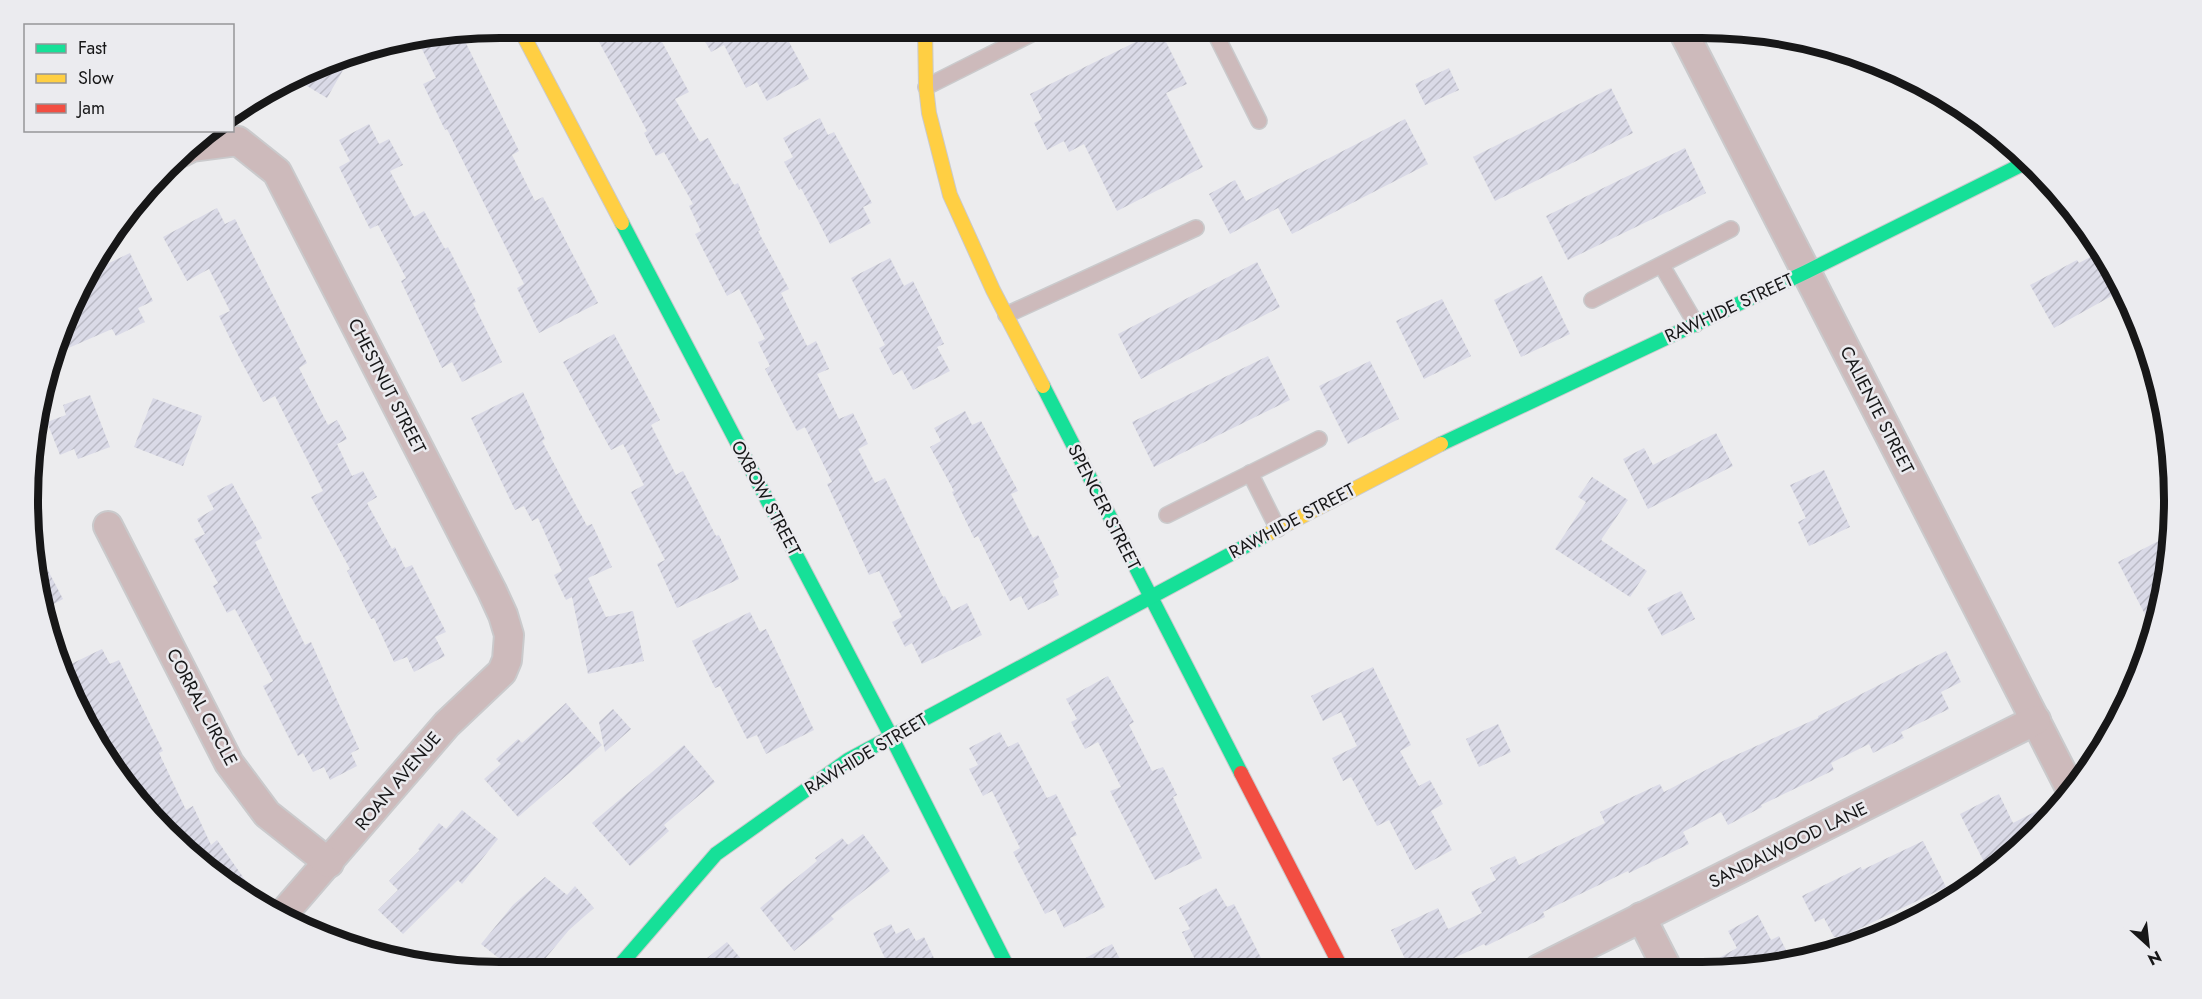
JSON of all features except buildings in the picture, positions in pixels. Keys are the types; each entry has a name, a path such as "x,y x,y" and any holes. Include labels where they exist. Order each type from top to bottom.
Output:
{"street":[{"name":"OXBOW STREET","path":"525,38 891,736 1005,962"},
{"name":"SPENCER STREET","path":"925,38 928,113 950,195 1006,315 1338,962"},
{"name":"CALIENTE STREET","path":"1688,38 2067,783"},
{"name":"CHESTNUT STREET","path":"203,146 238,141 277,172 492,591 509,635 508,648"},
{"name":"RAWHIDE STREET","path":"623,962 716,854 848,760 1150,596 1437,446 1806,272 2021,165"},
{"name":"CORRAL CIRCLE","path":"108,526 229,763 267,814 329,863"},
{"name":"ROAN AVENUE","path":"287,910 447,724 502,672 507,660 508,648"},
{"name":"SANDALWOOD LANE","path":"1553,962 2036,720"},
{"path":"1641,917 1664,962"}],"lane":[{"path":"926,87 1023,38"},
{"path":"1218,38 1259,121"},
{"path":"1006,315 1196,228"},
{"path":"1592,300 1731,230"},
{"path":"1662,266 1696,324"},
{"path":"1167,515 1319,439"},
{"path":"1250,473 1278,529"}],"traffic: fast":[{"path":"1441,444 1806,272 2021,165"},
{"path":"622,223 891,736 1005,962"},
{"path":"1043,386 1241,773"},
{"path":"623,962 716,854 848,760 1268,534"}],"traffic: slow":[{"path":"525,38 622,223"},
{"path":"925,38 929,113 950,195 993,290 1043,386"},
{"path":"1268,534 1441,444"}],"traffic: jam":[{"path":"1241,773 1338,962"}]}
